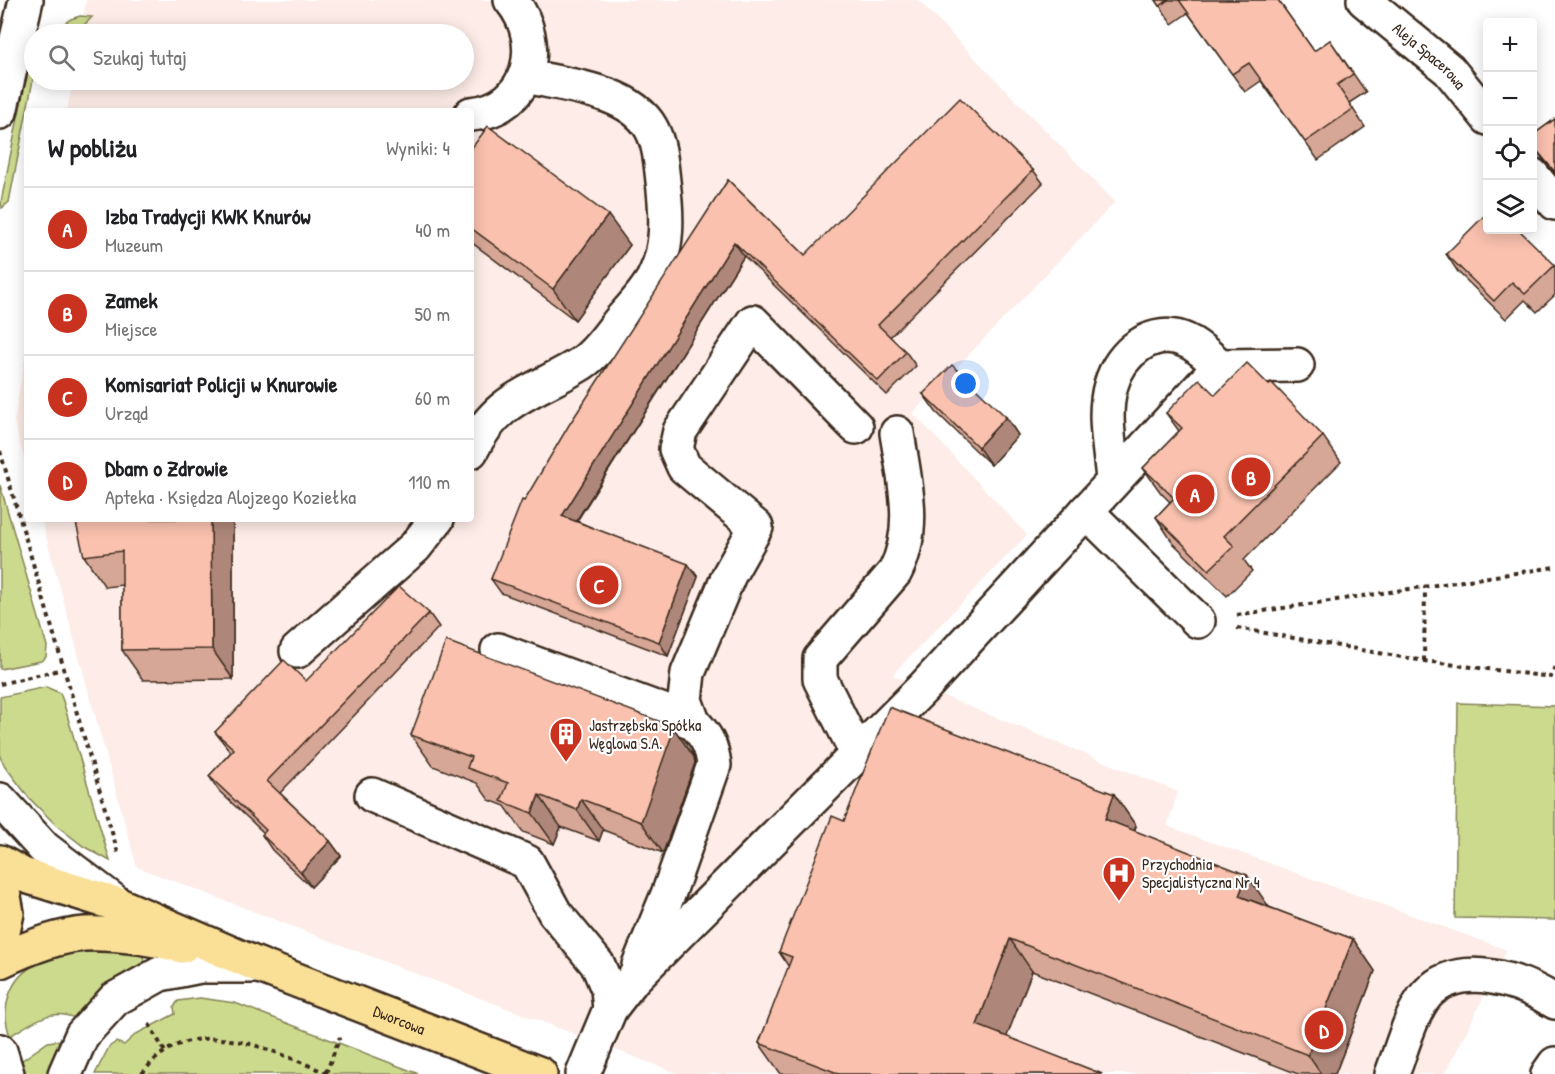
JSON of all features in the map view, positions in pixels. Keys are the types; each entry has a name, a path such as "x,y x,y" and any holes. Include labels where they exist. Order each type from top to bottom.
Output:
{"main road":[{"name":"Dworcowa","path":"0,862 23,875 119,904 260,966 540,1074"},
{"path":"0,875 7,913 0,946"},
{"name":"Dworcowa","path":"0,961 30,948 83,934 156,939 260,966"}],"street":[{"path":"0,112 26,0"},
{"path":"474,114 490,111 506,104 518,92 525,76 529,55 528,34 522,15 511,0"},
{"name":"Aleja Spacerowa","path":"1364,0 1449,70 1483,112"},
{"path":"474,445 486,422 500,409 584,362 600,346 652,280 665,236 667,210 660,155 652,130 642,115 628,103 612,97 525,76"},
{"path":"1537,180 1555,203"},
{"path":"634,978 669,892 714,765 713,750 707,738 693,722 685,700 688,673 729,575 756,527 684,467 676,449 680,431 753,322 856,427"},
{"path":"1113,481 1108,403 1114,377 1127,354 1142,342 1158,337 1186,340 1220,366 1297,365"},
{"path":"583,1074 610,1009 634,978 858,755 1220,366"},
{"path":"858,755 820,679 818,669 820,659 895,572 902,558 908,532 908,508 897,433"},
{"path":"1086,511 1198,621"},
{"path":"297,651 416,547 435,522"},
{"path":"498,650 693,722"},
{"path":"372,795 527,862 555,913 598,965 608,989 610,1009"},
{"path":"0,800 44,848 119,904"},
{"path":"65,1074 82,1035 115,999 160,974 200,966 260,966"},
{"path":"1392,1074 1419,1006 1428,993 1441,985 1469,975 1490,977 1513,983 1555,1002"},
{"path":"0,1051 7,1074"},
{"path":"1548,1074 1555,1064"}],"path":[{"path":"0,451 120,859"},
{"path":"1198,621 1555,567"},
{"path":"1424,661 1425,587"},
{"path":"1198,621 1424,661 1551,676 1555,666"},
{"path":"0,684 64,669"},
{"path":"146,1019 165,1052"},
{"path":"142,1074 165,1052 185,1043 204,1038 225,1037 254,1044 328,1073 341,1035"}],"shaded area":[{"path":"86,0 918,0 1115,202 913,413 1027,535 892,675 1178,792 1167,826 1507,950 1445,1074 679,1074 137,867 42,522 474,522 474,108 68,108 71,90 474,90 474,24 82,24"},
{"path":"24,362 24,459 14,422"}],"green space":[{"path":"80,16 92,17 85,24 64,24"},
{"path":"24,88 24,90 31,90 28,108 24,108 24,126 9,202 2,208 1,202"},
{"path":"0,485 47,646 46,657 41,661 0,669"},
{"path":"46,687 60,693 63,701 110,861 83,846 56,825 29,798 0,757 0,697"},
{"path":"1458,703 1555,706 1555,920 1455,918"},
{"path":"97,950 125,951 143,956 145,966 77,1019 68,1015 50,1015 34,1021 10,1036 6,1015 9,995 27,970 51,958"},
{"path":"200,998 235,1003 419,1074 95,1074 109,1047 116,1042 124,1045 136,1034 175,1014 174,1007 178,1001"},
{"path":"61,1040 49,1074 26,1074 21,1061 48,1042"}],"building":[{"path":"1156,0 1168,0 1160,6"},
{"path":"1179,0 1278,0 1314,51 1330,40 1353,74 1337,85 1353,109 1305,142 1249,63 1232,74"},
{"path":"960,98 1033,170 878,325 906,352 878,381 734,242 562,516 688,564 659,642 491,579 522,500 524,501 569,425 728,180 805,255"},
{"path":"1555,119 1555,172 1537,151 1537,132"},
{"path":"488,126 608,215 553,289 474,230 474,145"},
{"path":"1483,217 1483,234 1523,234 1555,265 1525,294 1512,282 1494,301 1446,254"},
{"path":"1247,363 1269,385 1271,382 1323,436 1224,536 1234,546 1209,570 1156,517 1174,498 1143,468 1182,428 1166,413 1199,379 1215,395"},
{"path":"952,365 1006,417 978,447 923,394"},
{"path":"76,522 211,522 212,649 122,650 122,551 84,556"},
{"path":"399,586 429,613 267,781 330,841 301,872 262,835 266,830 209,776 234,749 215,732 284,660 306,681"},
{"name":"Jastrzębska Spółka Węglowa S.A.","path":"446,641 672,726 673,732 641,822 581,799 577,810 539,795 532,813 501,801 508,783 467,768 471,757 411,735"},
{"name":"Przychodnia Specjalistyczna Nr 4","path":"889,707 1114,794 1105,819 1247,875 1239,896 1353,939 1308,1055 1010,939 977,1025 1102,1074 840,1074 759,1043 792,957 779,952 832,816 844,821"}],"place":[{"name":"Zamek","path":"1251,477"},
{"name":"Izba Tradycji KWK Knurów","path":"1195,494"},
{"name":"Komisariat Policji w Knurowie","path":"599,585"},
{"name":"Jastrzębska Spółka Węglowa S.A.","path":"566,763"},
{"name":"Przychodnia Specjalistyczna Nr 4","path":"1119,902"},
{"name":"Dbam o Zdrowie","path":"1324,1030"}]}
